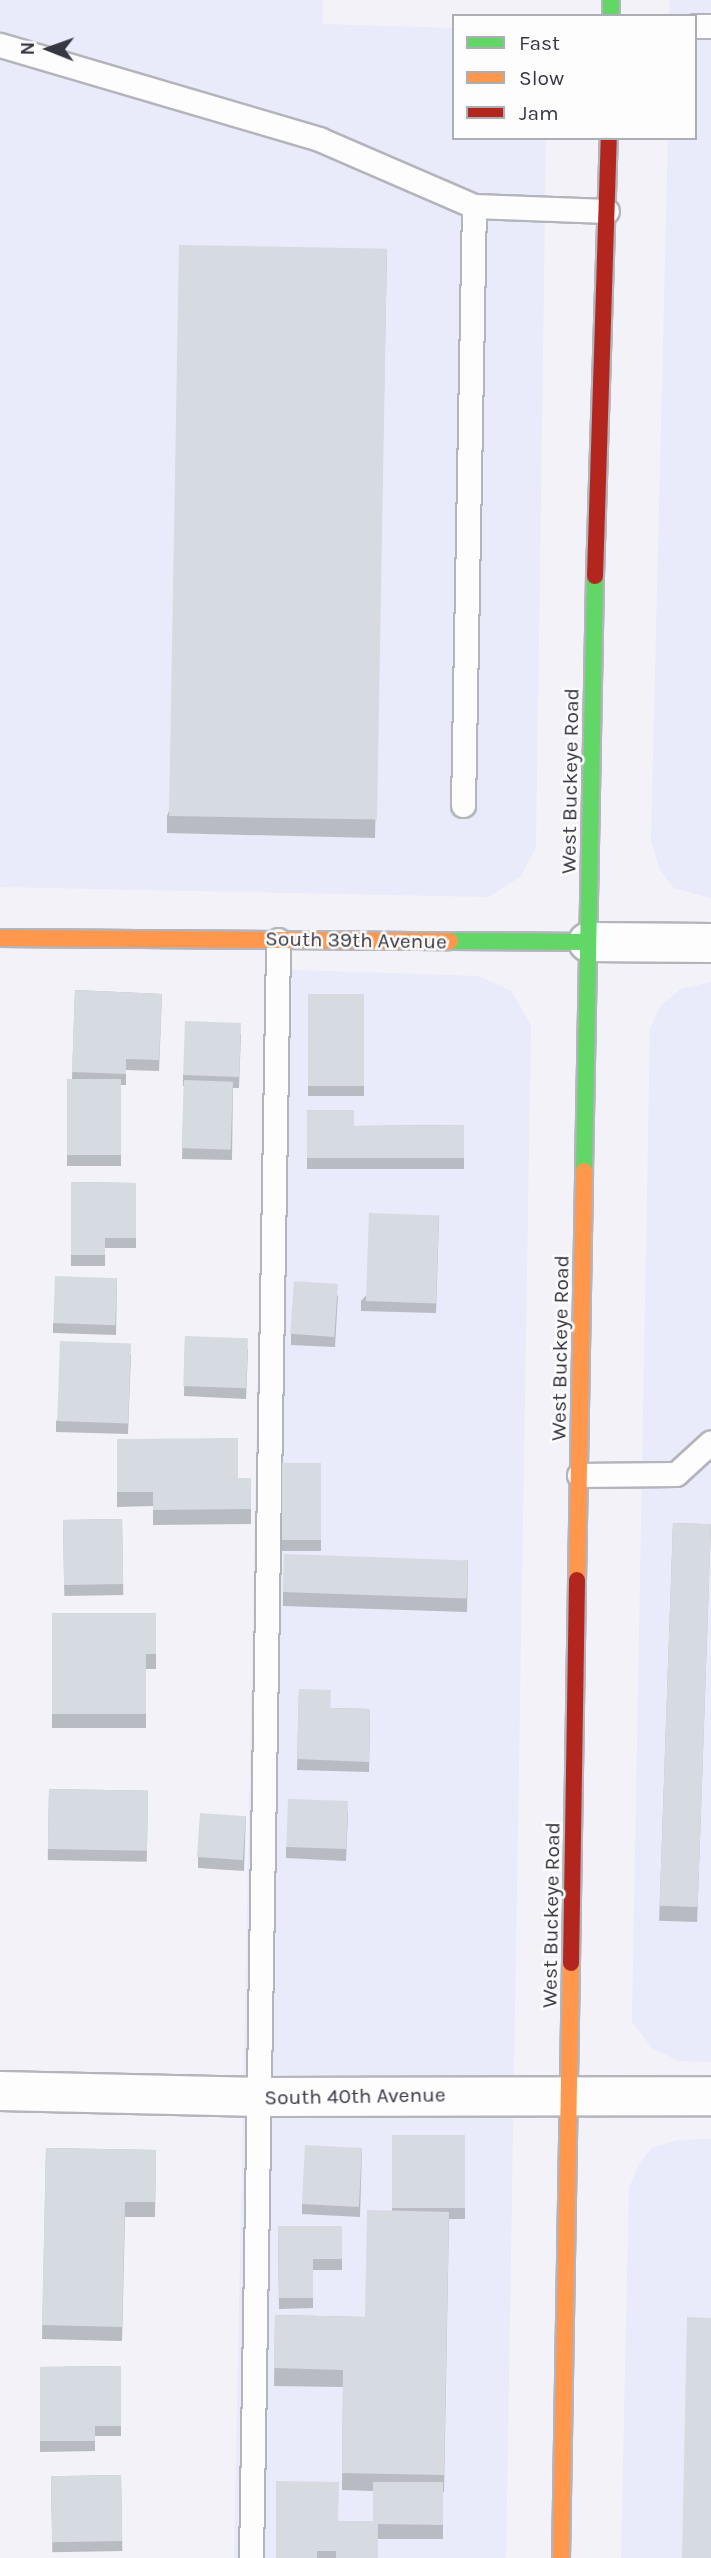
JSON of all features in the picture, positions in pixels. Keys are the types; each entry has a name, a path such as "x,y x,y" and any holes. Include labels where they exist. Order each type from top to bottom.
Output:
{"main road":[{"name":"West Buckeye Road","path":"561,2558 588,942 609,140"},
{"name":"South 39th Avenue","path":"0,938 588,942"}],"street":[{"name":"South 39th Avenue","path":"588,942 711,943"},
{"name":"South 40th Avenue","path":"0,2091 261,2097 569,2094 711,2096"}],"lane":[{"path":"0,45 319,139 474,206 607,211"},
{"path":"463,805 474,206"},
{"path":"251,2558 261,2097 278,940"},
{"path":"579,1475 676,1474 711,1442"}],"shaded area":[{"path":"0,0 323,0 322,24 452,28 452,140 546,140 536,847 521,876 489,897 0,887"},
{"path":"670,0 711,0 711,898 674,888 660,870 651,841 668,140 697,140 697,14 669,14"},
{"path":"266,969 479,976 511,991 531,1025 506,2558 234,2558"},
{"path":"711,982 711,2062 679,2061 652,2048 632,2022 650,1029 660,1007 680,989"},
{"path":"711,2139 711,2558 621,2558 629,2188 639,2164 652,2148 678,2140"}],"building":[{"path":"179,245 387,249 377,820 169,816"},
{"path":"75,990 162,994 159,1060 126,1059 126,1074 72,1072"},
{"path":"308,994 364,994 364,1086 308,1086"},
{"path":"185,1021 241,1023 239,1077 183,1075"},
{"path":"67,1079 121,1079 121,1155 67,1155"},
{"path":"184,1080 233,1082 231,1150 182,1148"},
{"path":"307,1110 354,1110 354,1126 464,1125 464,1158 307,1158"},
{"path":"71,1182 136,1183 136,1238 105,1238 105,1255 71,1255"},
{"path":"369,1213 439,1215 436,1303 366,1301"},
{"path":"55,1276 117,1278 115,1325 53,1323"},
{"path":"294,1281 338,1284 334,1337 290,1334"},
{"path":"185,1336 248,1338 246,1388 183,1386"},
{"path":"60,1341 131,1343 128,1423 57,1421"},
{"path":"238,1438 238,1478 251,1478 251,1509 153,1510 153,1492 117,1492 117,1439"},
{"path":"282,1463 321,1463 321,1540 282,1540"},
{"path":"122,1519 123,1584 64,1585 63,1520"},
{"path":"673,1523 711,1524 698,1907 660,1906"},
{"path":"284,1554 468,1560 467,1598 283,1592"},
{"path":"52,1613 156,1613 156,1654 146,1654 146,1714 52,1714"},
{"path":"299,1689 331,1690 330,1708 370,1709 369,1762 297,1759"},
{"path":"49,1789 148,1791 147,1851 48,1849"},
{"path":"288,1799 348,1801 346,1849 286,1847"},
{"path":"200,1813 246,1816 243,1860 197,1857"},
{"path":"392,2135 465,2135 465,2208 392,2208"},
{"path":"305,2145 362,2148 359,2207 302,2204"},
{"path":"46,2148 156,2150 155,2202 125,2202 122,2327 42,2325"},
{"path":"367,2210 449,2212 444,2475 342,2473 343,2370 274,2368 275,2315 365,2317"},
{"path":"278,2226 342,2226 342,2259 313,2259 313,2298 279,2298"},
{"path":"687,2317 711,2318 711,2558 682,2558"},
{"path":"121,2366 121,2426 95,2426 95,2441 40,2441 40,2367"},
{"path":"121,2475 122,2541 52,2542 51,2476"},
{"path":"276,2481 339,2482 338,2521 373,2521 373,2482 443,2482 443,2525 378,2524 378,2558 336,2558 336,2551 317,2551 317,2558 276,2558"}],"traffic: fast":[{"path":"611,0 611,14"},
{"path":"584,1171 595,576"},
{"path":"450,941 588,942"}],"traffic: slow":[{"path":"0,938 450,941"},
{"path":"577,1580 584,1171"},
{"path":"561,2558 571,1963"}],"traffic: jam":[{"path":"595,576 609,140"},
{"path":"571,1963 577,1580"}]}
